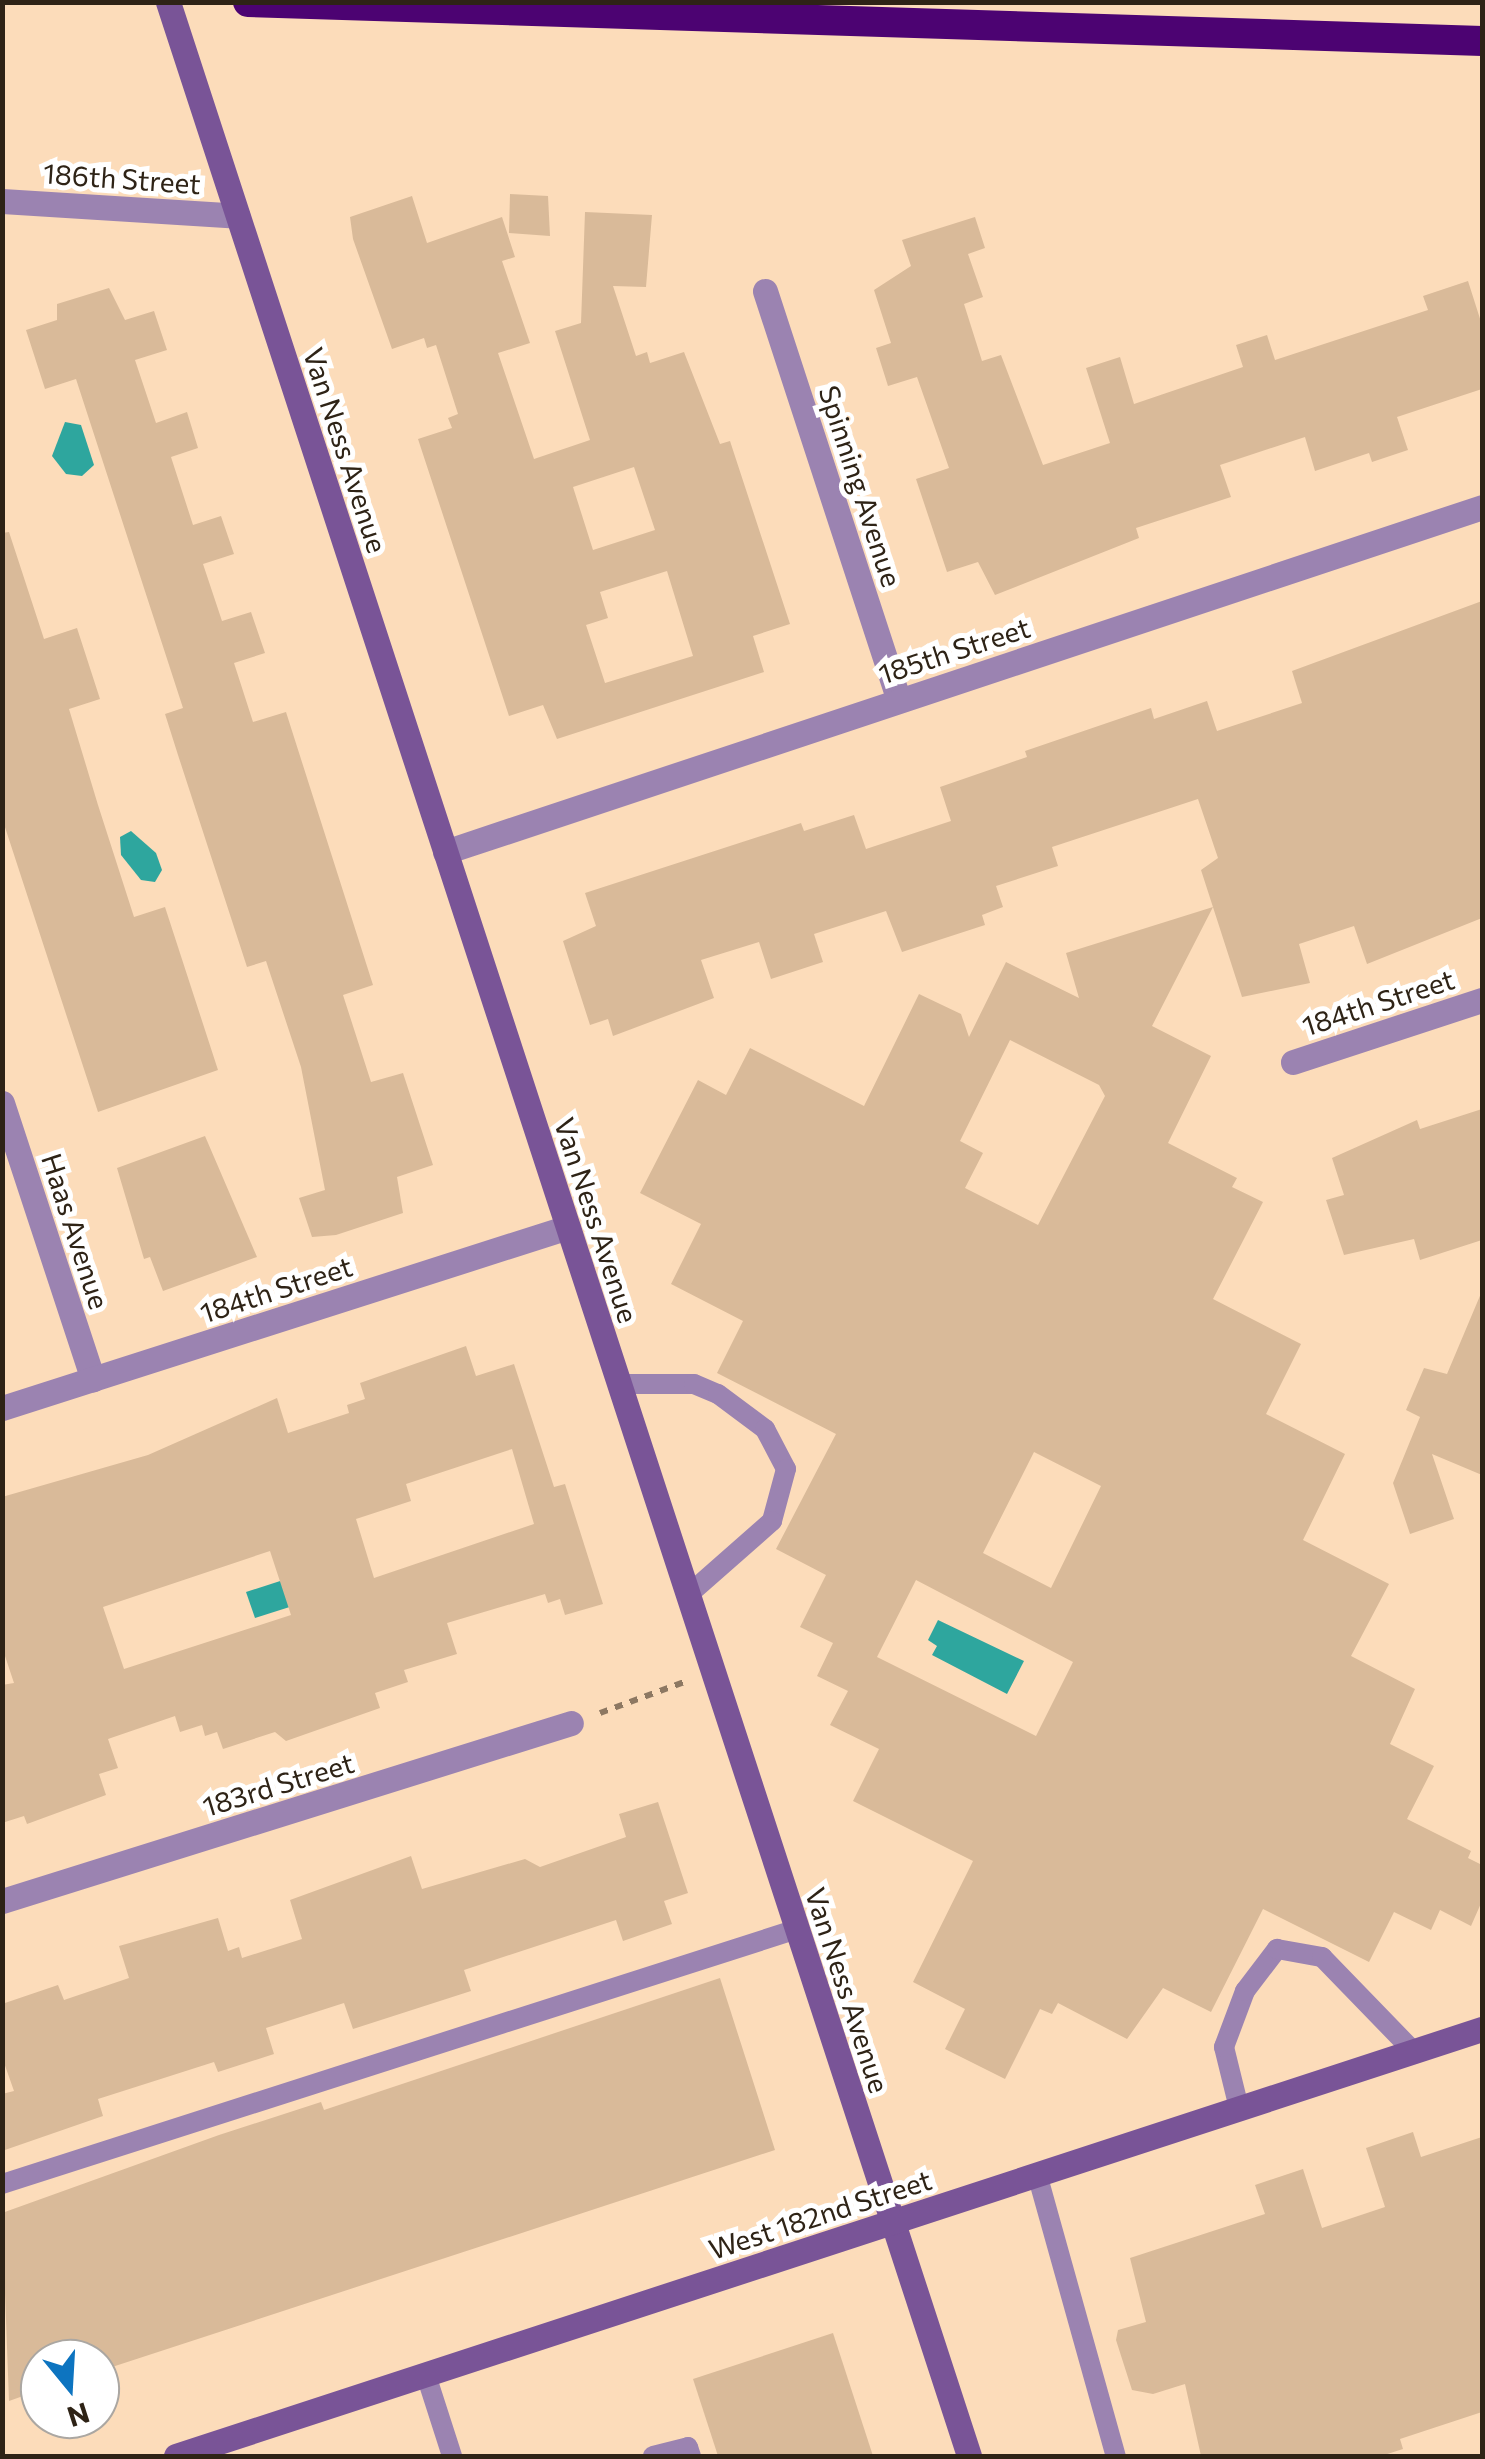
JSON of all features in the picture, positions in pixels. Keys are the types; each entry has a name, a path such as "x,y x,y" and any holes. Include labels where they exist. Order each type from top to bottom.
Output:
{"highway":[{"path":"248,2 1482,41"}],"main road":[{"name":"Van Ness Avenue","path":"168,2 968,2456"},
{"name":"West 182nd Street","path":"176,2456 1482,2028"}],"street":[{"name":"186th Street","path":"2,201 238,216"},
{"name":"Spinning Avenue","path":"765,291 899,700"},
{"name":"185th Street","path":"446,852 1482,507"},
{"name":"184th Street","path":"1293,1062 1482,1000"},
{"name":"Haas Avenue","path":"2,1102 93,1378"},
{"name":"184th Street","path":"2,1408 568,1226"},
{"name":"183rd Street","path":"2,1901 571,1723"}],"lane":[{"path":"619,1384 694,1384 718,1394 765,1429 786,1469 772,1521 688,1595"},
{"path":"2,2184 796,1929"},
{"path":"1239,2108 1224,2047 1245,1992 1277,1949 1322,1958 1413,2051"},
{"path":"1037,2174 1116,2456"},
{"path":"426,2374 452,2456"},
{"path":"653,2456 688,2447 691,2456"}],"path":[{"path":"571,1723 713,1672"}],"water":[{"path":"65,422 81,425 94,465 82,476 66,474 52,456"},
{"path":"131,831 156,853 162,870 155,882 141,880 121,855 120,837"},
{"path":"311,1571 299,1604 255,1618 246,1592"},
{"path":"938,1620 1024,1661 1007,1694 932,1655 937,1646 928,1640"}],"building":[{"path":"510,194 548,196 550,236 509,233"},
{"path":"412,196 427,243 502,217 515,257 502,261 530,343 498,353 534,459 590,440 555,331 581,323 585,212 652,215 646,287 613,286 636,356 647,352 650,363 684,352 720,444 730,441 790,624 753,636 764,672 557,739 543,705 509,716 418,439 452,428 448,418 458,414 436,345 427,348 424,338 392,349 353,239 350,217","holes":["634,467 655,530 593,550 573,487","667,571 693,656 605,683 586,625 608,618 600,592"]},
{"path":"975,217 985,248 968,254 983,297 964,304 982,361 1001,355 1043,465 1110,443 1086,368 1120,357 1134,404 1243,367 1236,345 1267,335 1275,360 1428,310 1423,296 1468,281 1482,325 1482,389 1397,417 1408,450 1372,462 1369,453 1315,471 1305,437 1220,465 1231,497 1136,528 1139,538 995,595 978,562 947,572 916,479 949,468 917,377 888,386 876,348 891,343 874,290 911,266 902,240"},
{"path":"109,288 125,320 154,311 167,350 135,360 156,423 187,412 198,448 171,457 193,525 221,516 234,554 203,564 222,621 251,612 265,653 234,663 253,722 286,712 373,985 343,995 371,1082 403,1073 433,1165 397,1177 403,1213 336,1235 312,1237 299,1198 325,1190 301,1067 266,961 247,967 165,714 183,708 76,379 45,389 26,330 57,320 57,304"},
{"path":"9,532 44,639 77,628 100,699 69,709 98,805 134,917 165,907 218,1070 98,1112 2,818 2,533"},
{"path":"1482,601 1482,918 1367,964 1354,926 1299,944 1310,983 1242,997 1201,870 1218,858 1198,799 1052,847 1058,866 996,886 1003,907 982,915 985,925 902,952 886,911 814,934 823,962 771,979 759,942 701,960 714,998 613,1036 608,1019 590,1025 563,941 596,926 585,893 801,823 804,831 854,815 866,849 951,821 940,787 1027,757 1025,751 1151,708 1154,719 1207,701 1217,731 1302,703 1292,671"},
{"path":"1213,907 1152,1026 1211,1056 1168,1143 1237,1178 1232,1187 1263,1202 1213,1299 1301,1344 1266,1414 1345,1454 1303,1540 1389,1584 1351,1656 1415,1689 1390,1744 1434,1766 1407,1819 1471,1851 1468,1858 1482,1865 1482,1901 1471,1926 1440,1910 1431,1930 1394,1912 1369,1962 1263,1909 1211,2012 1163,1988 1127,2039 1058,2003 1052,2014 1040,2009 1005,2079 945,2049 965,2009 913,1982 973,1861 853,1801 879,1749 830,1725 848,1691 817,1676 833,1643 800,1627 826,1575 776,1549 836,1434 717,1373 743,1321 671,1284 701,1224 640,1193 698,1080 726,1095 750,1048 864,1106 919,994 961,1014 969,1037 1006,962 1079,998 1066,953","holes":["1010,1040 1099,1085 1105,1096 1038,1225 965,1188 983,1153 960,1141","1034,1452 1101,1486 1051,1588 983,1553","916,1580 1073,1662 1036,1736 877,1657"]},
{"path":"1482,1109 1482,1240 1420,1260 1414,1239 1344,1255 1326,1200 1344,1195 1332,1158 1417,1120 1420,1129"},
{"path":"205,1136 257,1257 163,1291 150,1257 144,1259 117,1168"},
{"path":"1482,1291 1482,1475 1432,1454 1454,1519 1410,1534 1393,1483 1420,1417 1406,1410 1424,1368 1447,1374"},
{"path":"466,1346 476,1376 514,1364 554,1487 565,1484 603,1604 565,1615 560,1599 548,1603 545,1594 447,1623 457,1654 404,1670 408,1682 375,1693 380,1708 286,1741 275,1732 223,1749 217,1732 205,1736 202,1725 180,1732 175,1716 108,1739 118,1768 99,1774 106,1795 27,1824 24,1816 2,1823 2,1685 14,1683 2,1647 2,1497 148,1455 277,1398 288,1433 349,1413 347,1405 365,1399 360,1383","holes":["512,1449 534,1524 374,1578 356,1519 411,1501 406,1484","270,1551 291,1615 124,1669 103,1607"]},
{"path":"658,1802 688,1893 664,1901 672,1924 623,1941 616,1920 464,1970 471,1991 353,2029 344,2003 266,2028 274,2054 218,2072 214,2062 98,2099 103,2116 2,2151 2,2094 14,2091 2,2057 2,2004 58,1985 64,2000 129,1978 119,1946 218,1918 228,1951 239,1947 242,1958 302,1939 290,1900 411,1856 422,1889 525,1859 540,1867 626,1837 619,1814"},
{"path":"720,1978 775,2150 120,2364 120,2339 20,2339 20,2397 9,2401 2,2213 321,2102 324,2110"},
{"path":"1413,2132 1421,2157 1482,2137 1482,2412 1400,2439 1403,2449 1381,2456 1201,2456 1185,2384 1153,2394 1132,2390 1116,2340 1118,2330 1146,2322 1130,2258 1265,2214 1255,2185 1303,2169 1322,2228 1385,2207 1366,2148"},
{"path":"833,2333 873,2456 718,2456 693,2379"}]}
